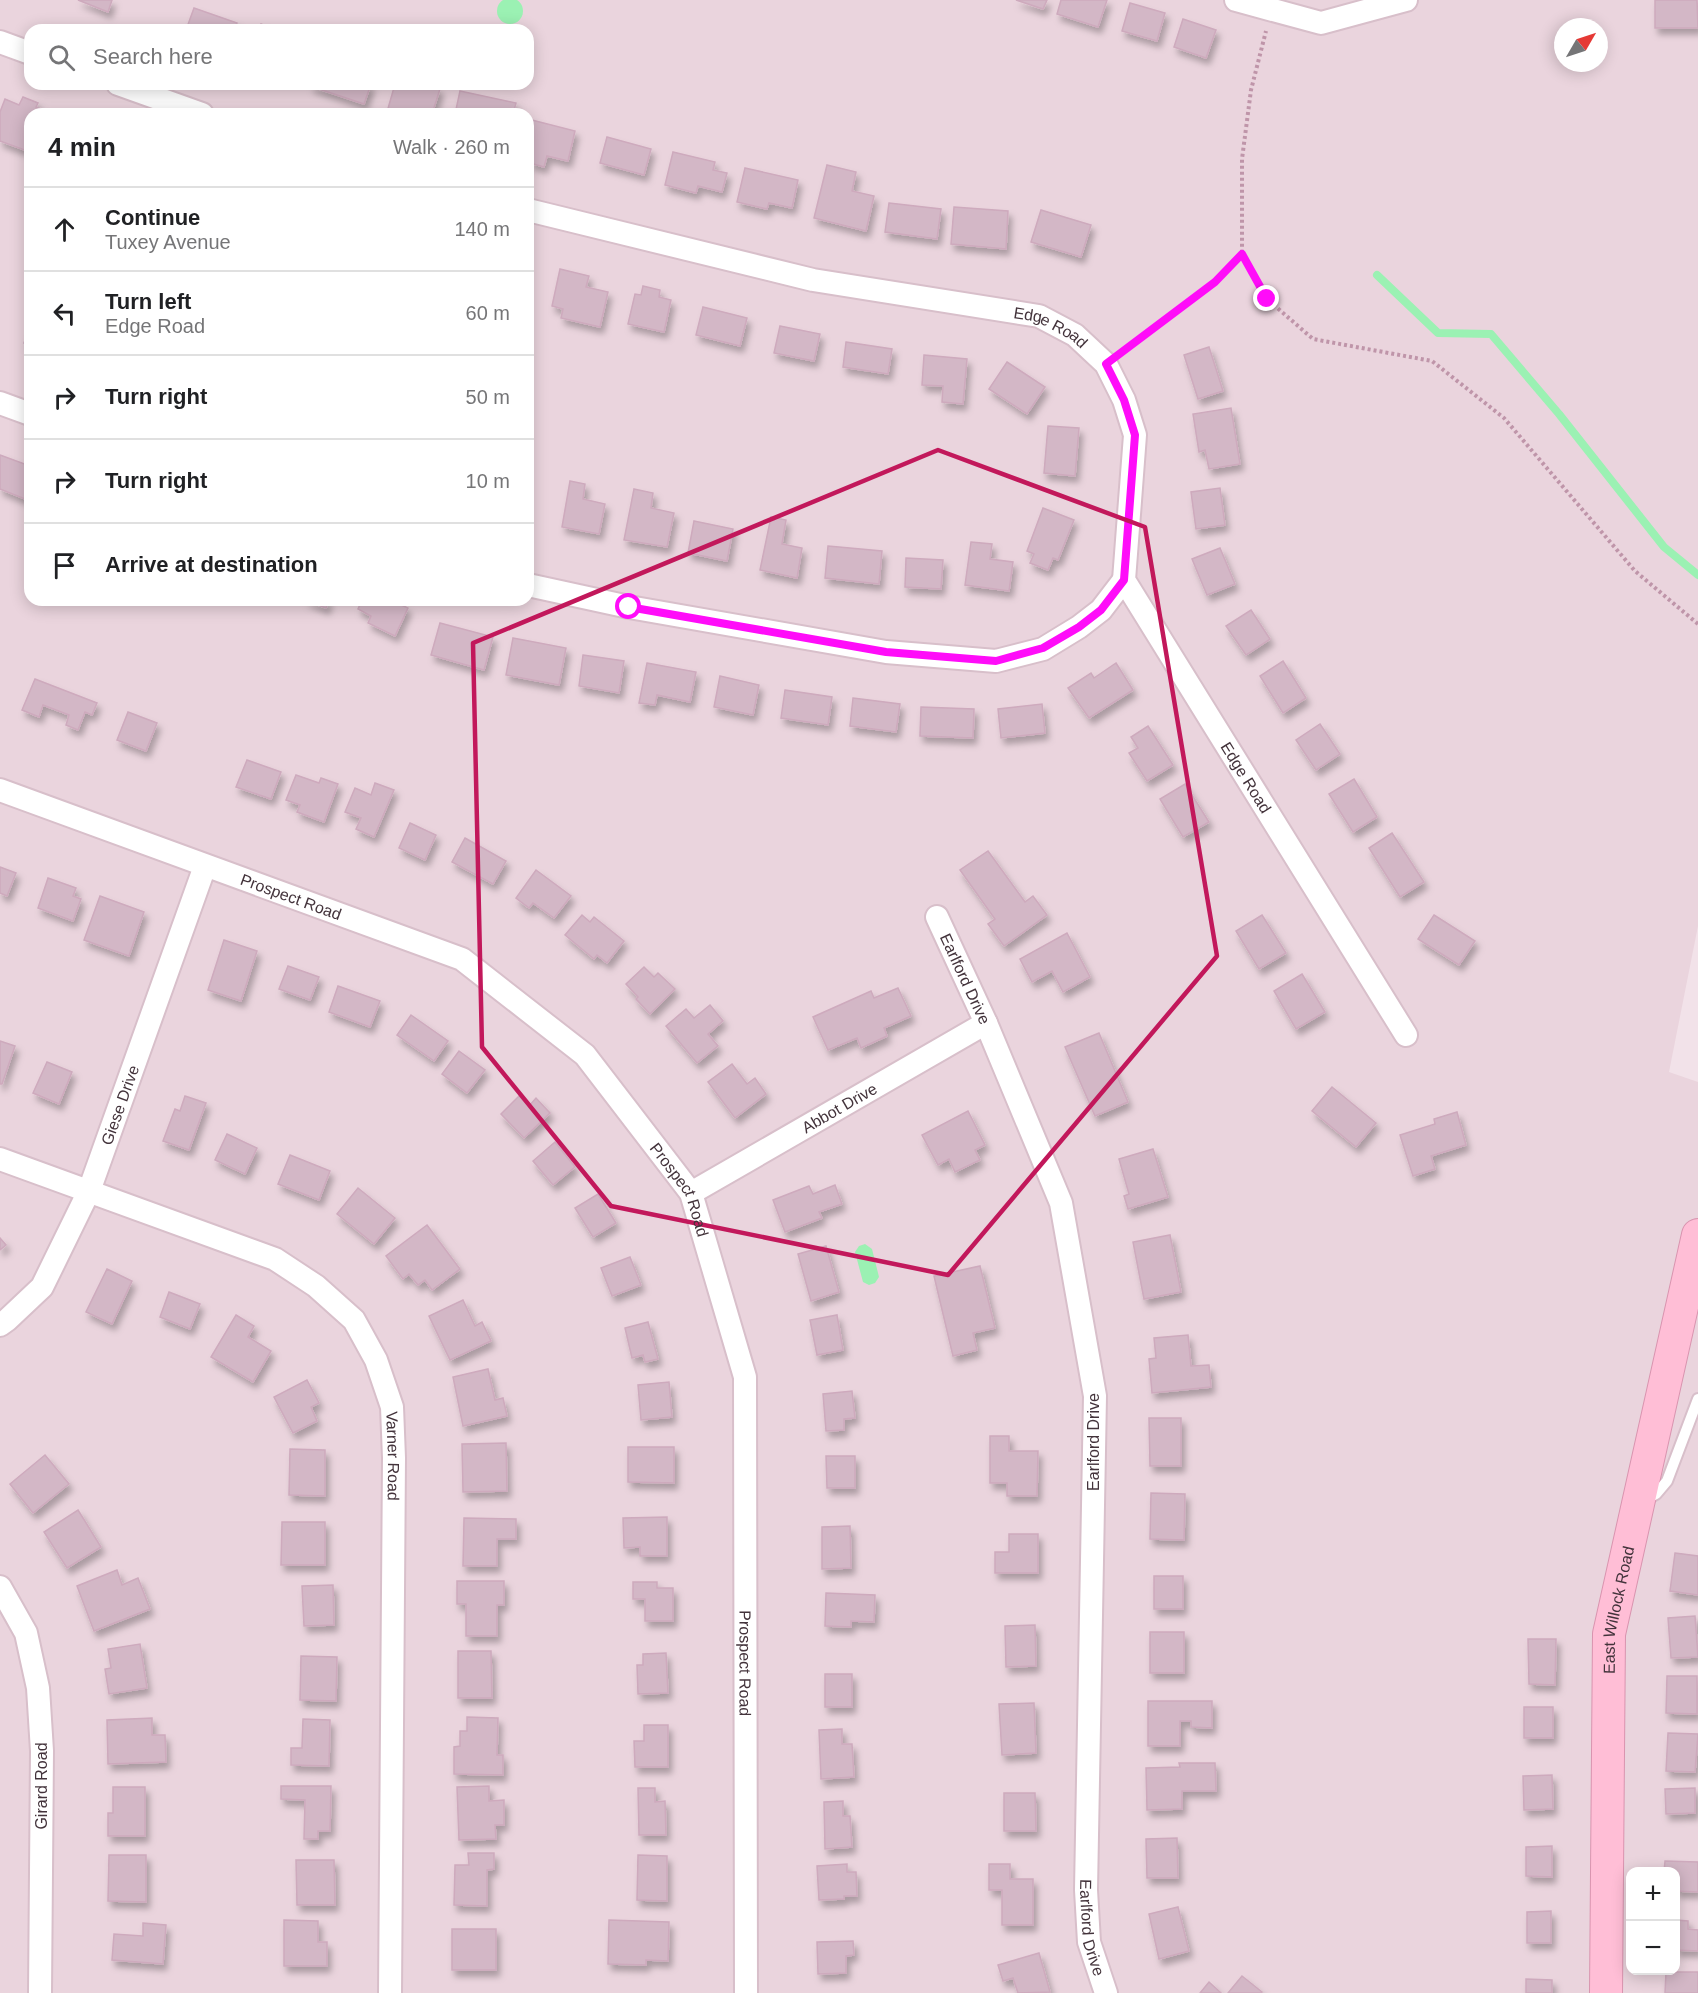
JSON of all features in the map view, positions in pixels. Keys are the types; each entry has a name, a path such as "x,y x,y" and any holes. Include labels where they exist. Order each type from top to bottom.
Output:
{"street":[{"path":"1236,0 1321,23 1406,0"},
{"path":"0,42 24,51"},
{"path":"135,90 185,108"},
{"name":"Edge Road","path":"534,211 813,280 1039,316 1075,335 1106,364 1124,400 1135,435 1124,580 1406,1035"},
{"path":"0,403 24,412"},
{"path":"534,586 629,607 886,652 996,661 1043,648 1079,627 1101,610 1124,580"},
{"name":"Prospect Road","path":"0,790 462,959 585,1055 691,1193 746,1377 746,1993"},
{"name":"Giese Drive","path":"0,1324 42,1287 88,1191 205,866"},
{"name":"Earlford Drive","path":"937,917 986,1023 1061,1203 1095,1396 1086,1890 1089,1942 1106,1993"},
{"name":"Abbot Drive","path":"691,1193 986,1023"},
{"name":"Varner Road","path":"0,1159 275,1259 316,1286 354,1320 376,1360 392,1407 394,1458 390,1993"},
{"name":"East Willock Road","path":"1606,1993 1609,1634 1698,1234"},
{"name":"Girard Road","path":"0,1587 26,1633 38,1688 42,1751 40,1993"}],"lane":[{"path":"1638,1503 1656,1494 1667,1481 1698,1399"}],"path":[{"path":"1271,10 1251,90 1242,159 1242,254 1267,299 1313,339 1432,361 1504,418 1635,571 1698,624"},
{"path":"1106,364 1215,282 1242,254"}],"highlighted area":[{"path":"938,450 1145,527 1217,956 948,1275 611,1206 482,1047 473,643"}],"shaded area":[{"path":"505,-1 515,-1 522,6 522,16 515,23 505,23 498,16 498,6"},
{"path":"0,0 1698,0 1698,926 1669,1072 1698,1082 1698,1993 0,1993"},
{"path":"865,1244 872,1249 879,1277 875,1283 869,1285 863,1282 855,1252 859,1246"}],"building":[{"path":"78,0 112,0 108,12"},
{"path":"1016,0 1047,0 1043,9"},
{"path":"1061,0 1107,0 1098,27 1057,14"},
{"path":"1655,0 1697,0 1698,28 1655,28"},
{"path":"1130,3 1165,13 1157,41 1122,31"},
{"path":"194,8 237,23 237,24 188,24"},
{"path":"1183,19 1216,30 1206,58 1174,47"},
{"path":"322,90 369,90 364,104"},
{"path":"393,90 440,90 434,108 388,108"},
{"path":"460,91 516,103 515,108 456,108"},
{"path":"23,97 38,103 36,107 39,108 24,108 24,150 0,141 0,112 5,99 19,105"},
{"path":"534,121 575,131 568,161 547,156 544,167 534,164"},
{"path":"607,137 651,149 644,175 600,163"},
{"path":"673,152 715,162 713,170 727,173 722,192 698,186 696,193 665,185"},
{"path":"827,165 856,172 852,191 874,196 866,231 814,218"},
{"path":"745,168 798,180 792,208 769,203 767,209 737,202"},
{"path":"889,203 941,209 937,239 885,232"},
{"path":"954,207 1008,211 1006,249 951,244"},
{"path":"1041,210 1091,225 1081,257 1031,242"},
{"path":"560,269 589,276 586,287 608,292 600,327 561,318 563,309 552,306"},
{"path":"643,286 660,290 659,297 671,300 664,332 628,324 635,294 641,295"},
{"path":"703,307 747,318 740,346 696,335"},
{"path":"780,326 820,334 814,361 774,353"},
{"path":"846,342 892,349 888,374 843,367"},
{"path":"1209,347 1223,391 1198,399 1184,355"},
{"path":"924,355 967,359 963,404 942,402 943,386 922,385"},
{"path":"1007,362 1045,387 1027,414 989,389"},
{"path":"1231,408 1240,464 1209,469 1205,450 1199,452 1193,414"},
{"path":"1048,426 1079,428 1075,476 1044,473"},
{"path":"0,455 24,464 24,499 0,489"},
{"path":"570,481 585,484 583,499 605,504 599,534 562,527"},
{"path":"1220,488 1225,525 1196,529 1191,492"},
{"path":"634,489 653,493 651,508 674,513 667,547 624,540"},
{"path":"1043,508 1074,520 1058,560 1053,558 1048,570 1030,563 1034,554 1027,551"},
{"path":"771,517 786,520 782,544 802,548 797,578 760,570"},
{"path":"694,521 733,529 727,561 688,553"},
{"path":"971,542 992,544 990,559 1013,562 1009,591 965,585"},
{"path":"828,546 882,551 879,584 825,578"},
{"path":"1220,548 1235,584 1207,595 1192,559"},
{"path":"906,558 943,560 941,589 905,587"},
{"path":"359,606 404,606 408,608 395,636 368,623 371,616 358,609"},
{"path":"1251,610 1270,639 1246,655 1226,626"},
{"path":"440,623 493,637 484,670 431,655"},
{"path":"513,638 566,648 559,685 506,675"},
{"path":"583,655 624,661 619,693 579,686"},
{"path":"1283,661 1306,698 1283,713 1260,676"},
{"path":"647,663 696,672 690,702 657,695 655,705 639,703"},
{"path":"1116,663 1133,690 1089,718 1068,688 1091,673 1094,678"},
{"path":"720,676 759,685 753,715 714,707"},
{"path":"35,679 97,703 92,715 85,712 78,730 66,725 69,715 43,705 39,717 22,710"},
{"path":"785,690 832,697 828,725 781,718"},
{"path":"853,698 900,704 896,732 850,726"},
{"path":"1042,704 1045,733 1001,738 998,709"},
{"path":"921,707 974,709 973,738 920,736"},
{"path":"128,712 157,723 146,751 117,740"},
{"path":"1320,724 1340,754 1316,770 1296,740"},
{"path":"1148,726 1173,765 1147,781 1129,753 1138,748 1131,737"},
{"path":"247,760 281,772 271,799 236,787"},
{"path":"296,775 319,783 321,778 338,784 324,822 297,812 300,805 286,800"},
{"path":"1354,779 1377,817 1353,832 1329,794"},
{"path":"375,783 394,790 374,837 356,829 361,818 345,812 355,788 371,795"},
{"path":"1185,784 1209,822 1183,837 1160,799"},
{"path":"410,823 436,835 425,860 399,848"},
{"path":"1392,833 1424,882 1400,897 1369,848"},
{"path":"465,838 506,861 493,884 452,862"},
{"path":"988,851 1025,902 1033,896 1047,915 1004,946 988,924 995,919 960,870"},
{"path":"0,867 16,873 7,896 0,893"},
{"path":"536,870 571,896 554,918 533,903 529,908 516,898"},
{"path":"48,878 76,888 73,896 81,899 73,921 38,908"},
{"path":"100,896 144,912 129,956 84,940"},
{"path":"582,915 590,922 594,917 624,941 607,963 597,955 594,959 565,935"},
{"path":"1262,915 1286,953 1259,969 1236,931"},
{"path":"1434,915 1475,941 1459,965 1418,939"},
{"path":"1067,933 1090,977 1063,992 1052,971 1032,982 1020,959"},
{"path":"224,940 257,951 241,1001 208,990"},
{"path":"288,966 319,977 310,1000 279,989"},
{"path":"644,967 654,977 658,973 675,989 650,1014 626,984"},
{"path":"1302,974 1325,1012 1296,1029 1274,991"},
{"path":"338,986 380,1001 370,1027 329,1012"},
{"path":"898,988 911,1016 884,1028 887,1036 861,1048 857,1038 828,1050 813,1017 871,991 874,998"},
{"path":"710,1005 723,1021 708,1034 718,1046 697,1063 666,1026 686,1009 694,1018"},
{"path":"411,1015 448,1041 434,1061 397,1035"},
{"path":"1099,1033 1128,1102 1095,1116 1065,1047"},
{"path":"0,1041 15,1046 2,1084 0,1084"},
{"path":"459,1051 485,1070 467,1093 442,1074"},
{"path":"47,1062 72,1072 59,1104 33,1093"},
{"path":"732,1064 747,1084 755,1078 766,1094 735,1118 708,1082"},
{"path":"1332,1087 1376,1123 1356,1147 1312,1111"},
{"path":"185,1096 206,1103 189,1150 163,1141 175,1109 180,1111"},
{"path":"519,1096 529,1106 536,1098 550,1113 524,1138 501,1114"},
{"path":"968,1111 985,1145 975,1150 980,1160 955,1172 949,1159 938,1165 922,1135"},
{"path":"1457,1112 1466,1145 1431,1156 1435,1169 1413,1176 1400,1135 1435,1124 1434,1119"},
{"path":"227,1134 257,1148 245,1174 215,1160"},
{"path":"555,1142 575,1167 553,1185 533,1161"},
{"path":"1153,1149 1168,1197 1128,1209 1124,1196 1129,1194 1119,1159"},
{"path":"290,1155 330,1171 319,1200 278,1184"},
{"path":"835,1185 842,1204 819,1212 822,1218 785,1232 773,1200 809,1186 813,1194"},
{"path":"358,1188 395,1218 374,1244 337,1214"},
{"path":"598,1194 616,1223 593,1237 575,1208"},
{"path":"427,1225 460,1269 432,1290 425,1280 418,1285 409,1274 403,1279 386,1256"},
{"path":"1170,1235 1181,1292 1144,1299 1133,1242"},
{"path":"0,1238 6,1245 0,1250"},
{"path":"826,1246 839,1292 811,1301 798,1254"},
{"path":"630,1257 641,1285 612,1296 601,1268"},
{"path":"980,1266 995,1328 973,1333 977,1350 953,1356 934,1276"},
{"path":"107,1269 132,1281 112,1324 86,1312"},
{"path":"169,1292 200,1304 190,1329 160,1317"},
{"path":"463,1300 475,1326 482,1322 491,1341 450,1360 429,1316"},
{"path":"236,1315 254,1326 248,1337 271,1351 253,1382 211,1357"},
{"path":"837,1315 843,1350 817,1355 810,1320"},
{"path":"648,1322 658,1359 645,1362 643,1355 632,1358 625,1328"},
{"path":"1188,1335 1191,1366 1209,1365 1211,1387 1152,1393 1149,1359 1156,1358 1154,1338"},
{"path":"488,1369 495,1400 503,1398 507,1416 463,1426 453,1377"},
{"path":"307,1380 319,1403 311,1407 317,1421 293,1433 274,1397"},
{"path":"669,1382 672,1417 641,1420 638,1385"},
{"path":"852,1391 855,1418 844,1419 844,1430 826,1431 823,1394"},
{"path":"1149,1418 1181,1418 1181,1466 1150,1466"},
{"path":"990,1436 1009,1436 1009,1451 1038,1451 1037,1496 1007,1496 1007,1483 990,1483"},
{"path":"506,1443 507,1491 463,1492 462,1444"},
{"path":"628,1447 674,1447 674,1483 628,1482"},
{"path":"290,1449 325,1450 325,1496 289,1495"},
{"path":"45,1455 69,1484 33,1513 10,1484"},
{"path":"826,1456 855,1456 855,1488 827,1488"},
{"path":"1151,1493 1185,1494 1184,1540 1150,1539"},
{"path":"78,1510 101,1547 67,1568 44,1532"},
{"path":"667,1517 667,1556 640,1556 640,1547 624,1548 623,1518"},
{"path":"464,1518 516,1519 516,1539 497,1539 497,1566 463,1566"},
{"path":"282,1522 325,1522 325,1565 281,1565"},
{"path":"850,1526 851,1568 822,1569 822,1527"},
{"path":"1009,1534 1038,1534 1038,1573 995,1573 995,1552 1009,1552"},
{"path":"1675,1553 1698,1556 1698,1595 1670,1591"},
{"path":"117,1570 122,1585 138,1578 150,1609 94,1631 77,1586"},
{"path":"1154,1576 1183,1576 1183,1609 1154,1609"},
{"path":"457,1581 504,1581 504,1605 497,1605 497,1636 466,1636 466,1604 457,1604"},
{"path":"633,1582 657,1582 657,1588 673,1588 673,1621 645,1621 645,1599 633,1599"},
{"path":"333,1585 334,1625 304,1626 302,1586"},
{"path":"826,1593 875,1595 874,1622 851,1621 851,1627 825,1626"},
{"path":"1695,1616 1698,1657 1671,1658 1668,1618"},
{"path":"1035,1625 1036,1666 1006,1667 1005,1626"},
{"path":"1150,1632 1184,1632 1184,1673 1150,1673"},
{"path":"1528,1639 1556,1639 1555,1685 1529,1684"},
{"path":"140,1644 147,1688 109,1694 105,1669 111,1668 108,1649"},
{"path":"458,1651 491,1651 492,1698 458,1698"},
{"path":"666,1653 668,1693 638,1694 637,1665 643,1665 643,1654"},
{"path":"301,1656 337,1657 336,1701 300,1700"},
{"path":"825,1674 852,1674 852,1707 825,1707"},
{"path":"1667,1676 1697,1676 1697,1714 1666,1713"},
{"path":"1148,1701 1212,1701 1212,1728 1191,1727 1191,1721 1180,1721 1180,1746 1148,1746"},
{"path":"1034,1703 1036,1753 1002,1755 999,1704"},
{"path":"1524,1707 1553,1707 1553,1738 1524,1738"},
{"path":"467,1717 498,1718 497,1755 503,1755 503,1775 454,1774 454,1747 460,1746 460,1731 467,1731"},
{"path":"152,1718 152,1735 165,1735 166,1762 108,1764 107,1720"},
{"path":"303,1719 330,1720 329,1766 291,1765 291,1748 302,1748"},
{"path":"644,1725 668,1725 668,1767 635,1767 634,1741 644,1741"},
{"path":"842,1729 842,1744 852,1744 854,1777 821,1779 819,1730"},
{"path":"1668,1733 1698,1734 1695,1772 1666,1771"},
{"path":"1179,1763 1215,1763 1216,1791 1182,1791 1182,1809 1147,1810 1146,1768 1180,1767"},
{"path":"1552,1775 1553,1809 1524,1810 1523,1776"},
{"path":"281,1786 331,1786 330,1831 318,1831 318,1839 304,1839 305,1800 281,1799"},
{"path":"489,1786 489,1801 504,1800 504,1825 495,1825 496,1839 459,1840 457,1787"},
{"path":"113,1787 145,1787 145,1836 108,1836 108,1813 113,1813"},
{"path":"638,1788 655,1788 655,1802 665,1801 666,1835 639,1835"},
{"path":"1695,1788 1695,1813 1666,1814 1665,1789"},
{"path":"1004,1793 1035,1793 1036,1831 1004,1831"},
{"path":"843,1801 843,1816 850,1816 852,1847 825,1849 824,1802"},
{"path":"1177,1838 1178,1878 1147,1878 1146,1839"},
{"path":"1552,1846 1552,1877 1526,1876 1526,1847"},
{"path":"468,1853 494,1853 494,1869 487,1870 487,1906 454,1905 455,1865 469,1865"},
{"path":"109,1855 146,1855 146,1902 108,1901"},
{"path":"638,1855 667,1856 667,1901 637,1900"},
{"path":"296,1860 334,1860 335,1905 297,1905"},
{"path":"1665,1861 1698,1862 1698,1892 1680,1891 1680,1867 1664,1867"},
{"path":"847,1864 847,1872 856,1872 857,1896 819,1900 817,1866"},
{"path":"989,1864 1010,1864 1010,1879 1033,1879 1033,1925 1002,1925 1002,1890 989,1890"},
{"path":"1178,1907 1189,1951 1159,1959 1149,1914"},
{"path":"1551,1911 1551,1943 1527,1943 1527,1912"},
{"path":"284,1920 318,1921 318,1942 327,1942 327,1966 284,1966"},
{"path":"609,1920 669,1922 668,1961 646,1960 646,1965 608,1964"},
{"path":"1680,1920 1688,1921 1688,1929 1698,1930 1698,1951 1680,1950"},
{"path":"143,1923 166,1925 163,1964 112,1960 114,1934 143,1936"},
{"path":"452,1929 496,1929 496,1970 452,1970"},
{"path":"853,1941 854,1955 846,1956 846,1973 818,1974 817,1942"},
{"path":"1039,1953 1050,1992 1018,1993 1013,1978 1003,1981 998,1965"},
{"path":"1698,1972 1698,1993 1665,1993 1666,1975"},
{"path":"1242,1976 1262,1992 1228,1993"},
{"path":"1526,1979 1552,1980 1552,1993 1526,1993"},
{"path":"1209,1982 1221,1993 1200,1993"}],"waterway":[{"path":"1377,275 1438,333 1491,334 1559,414 1664,547 1698,575"}],"route":[{"path":"629,607 886,652 996,661 1043,648 1079,627 1101,610 1124,580 1135,435 1124,400 1106,364 1215,282 1242,254 1267,299"}]}
